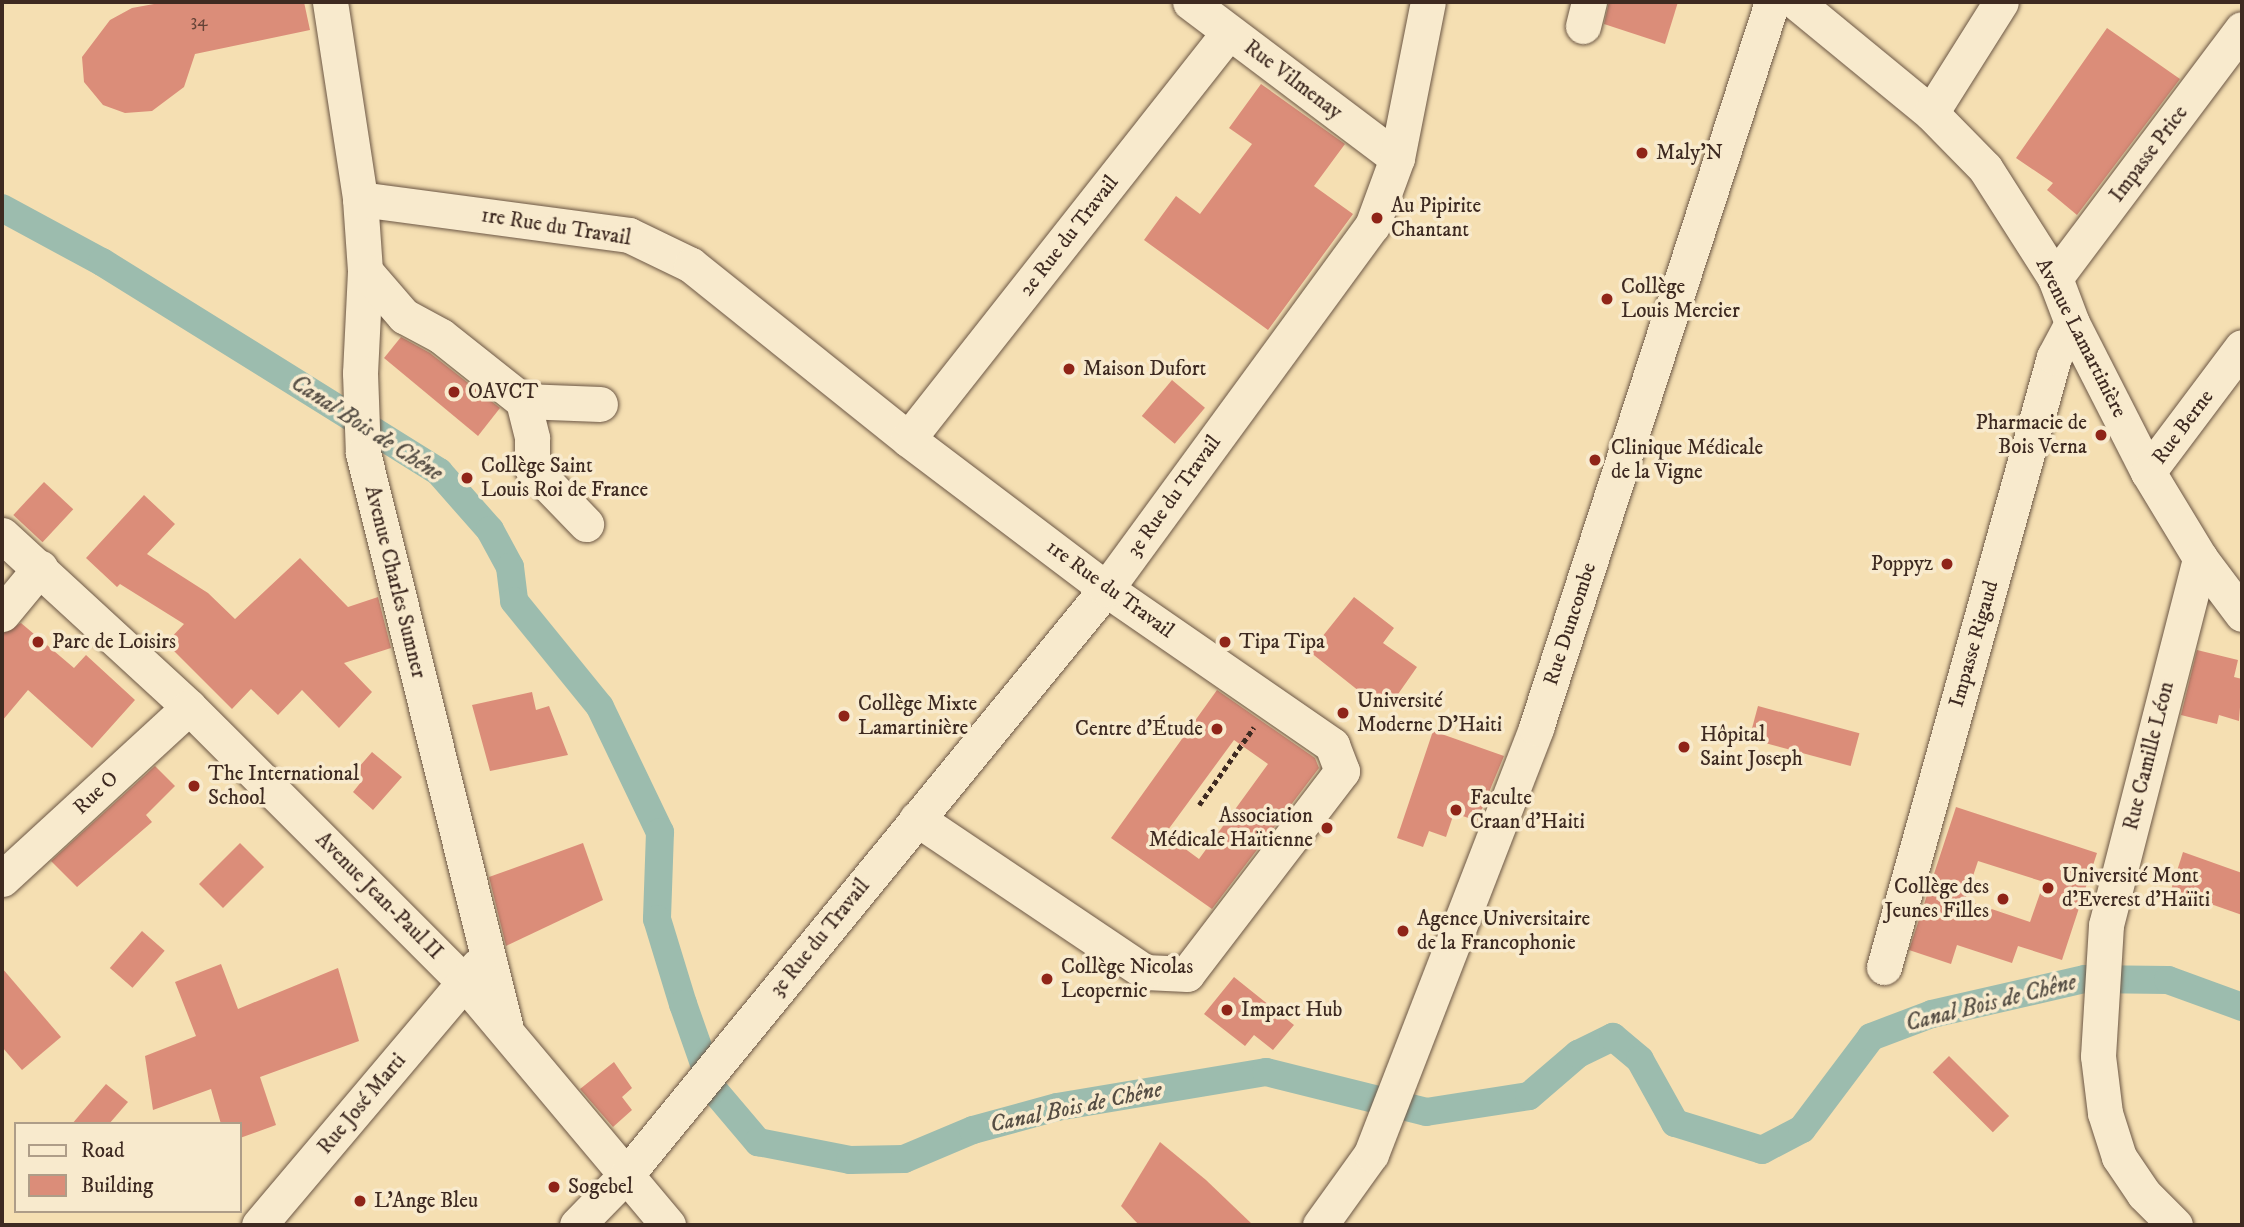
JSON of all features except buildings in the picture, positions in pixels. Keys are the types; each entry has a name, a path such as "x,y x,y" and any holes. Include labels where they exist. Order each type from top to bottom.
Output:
{"street":[{"name":"Avenue Charles Sumner","path":"330,2 360,200 365,271 360,373 363,453 506,1029"},
{"name":"Rue Vilmenay","path":"1189,2 1397,158"},
{"name":"3e Rue du Travail","path":"577,1225 627,1174 1106,589 1372,226 1397,158 1428,2"},
{"name":"Rue Duncombe","path":"1320,1225 1371,1154 1536,728 1772,2"},
{"name":"Avenue Lamartinière","path":"1796,2 1931,113 1985,168 2055,278 2072,323 2148,472 2200,558 2242,614"},
{"path":"1931,113 2001,2"},
{"name":"Impasse Price","path":"2055,278 2242,29"},
{"name":"2e Rue du Travail","path":"908,439 1229,32"},
{"name":"1re Rue du Travail","path":"360,200 629,235 691,265 908,439 1106,589 1332,745 1342,771 1187,974 1145,972 917,819"},
{"path":"365,271 404,316 441,336 523,401 600,404"},
{"name":"Impasse Rigaud","path":"1884,967 2054,357 2072,323"},
{"name":"Rue Berne","path":"2148,472 2242,347"},
{"path":"523,401 532,438 532,468 586,524"},
{"name":"Avenue Jean-Paul II","path":"2,535 189,707 465,983 668,1225"},
{"name":"Rue Camille Léon","path":"2175,1225 2144,1194 2119,1157 2105,1113 2098,1056 2106,925 2200,558"},
{"path":"2,614 40,568"},
{"name":"Rue O","path":"2,879 189,707"},
{"name":"Rue José Marti","path":"259,1225 488,954"}],"path":[{"path":"1199,805 1271,703"}],"waterway":[{"name":"Canal Bois de Chêne","path":"2,208 102,262 439,472 490,530 510,567 514,601 600,707 660,832 657,919 683,1004 713,1089 758,1142 850,1160 904,1159 973,1130 1057,1107 1266,1072 1426,1112 1529,1096 1578,1054 1613,1037 1640,1060 1675,1123 1762,1150 1802,1129 1871,1037 1932,1014 2085,979 2168,980 2242,1007"}],"place":[{"name":"Maly'N","path":"1642,153"},
{"name":"Au Pipirite Chantant","path":"1377,218"},
{"name":"Collège Louis Mercier","path":"1607,299"},
{"name":"Maison Dufort","path":"1069,369"},
{"name":"OAVCT","path":"454,392"},
{"name":"Pharmacie de Bois Verna","path":"2101,435"},
{"name":"Clinique Médicale de la Vigne","path":"1595,460"},
{"name":"Collège Saint Louis Roi de France","path":"467,478"},
{"name":"Poppyz","path":"1947,564"},
{"name":"Parc de Loisirs","path":"38,642"},
{"name":"Tipa Tipa","path":"1225,642"},
{"name":"Université Moderne D'Haiti","path":"1343,713"},
{"name":"Collège Mixte Lamartinière","path":"844,716"},
{"name":"Centre d'Étude","path":"1217,729"},
{"name":"Hôpital Saint Joseph","path":"1684,747"},
{"name":"The International School","path":"194,786"},
{"name":"Faculte Craan d'Haiti","path":"1456,810"},
{"name":"Association Médicale Haïtienne","path":"1327,828"},
{"name":"Université Mont d’Everest d’Haïiti","path":"2048,888"},
{"name":"Collège des Jeunes Filles","path":"2003,899"},
{"name":"Agence Universitaire de la Francophonie","path":"1403,931"},
{"name":"Collège Nicolas Leopernic","path":"1047,979"},
{"name":"Impact Hub","path":"1227,1010"},
{"name":"Sogebel","path":"554,1187"},
{"name":"L’Ange Bleu","path":"360,1201"}]}
